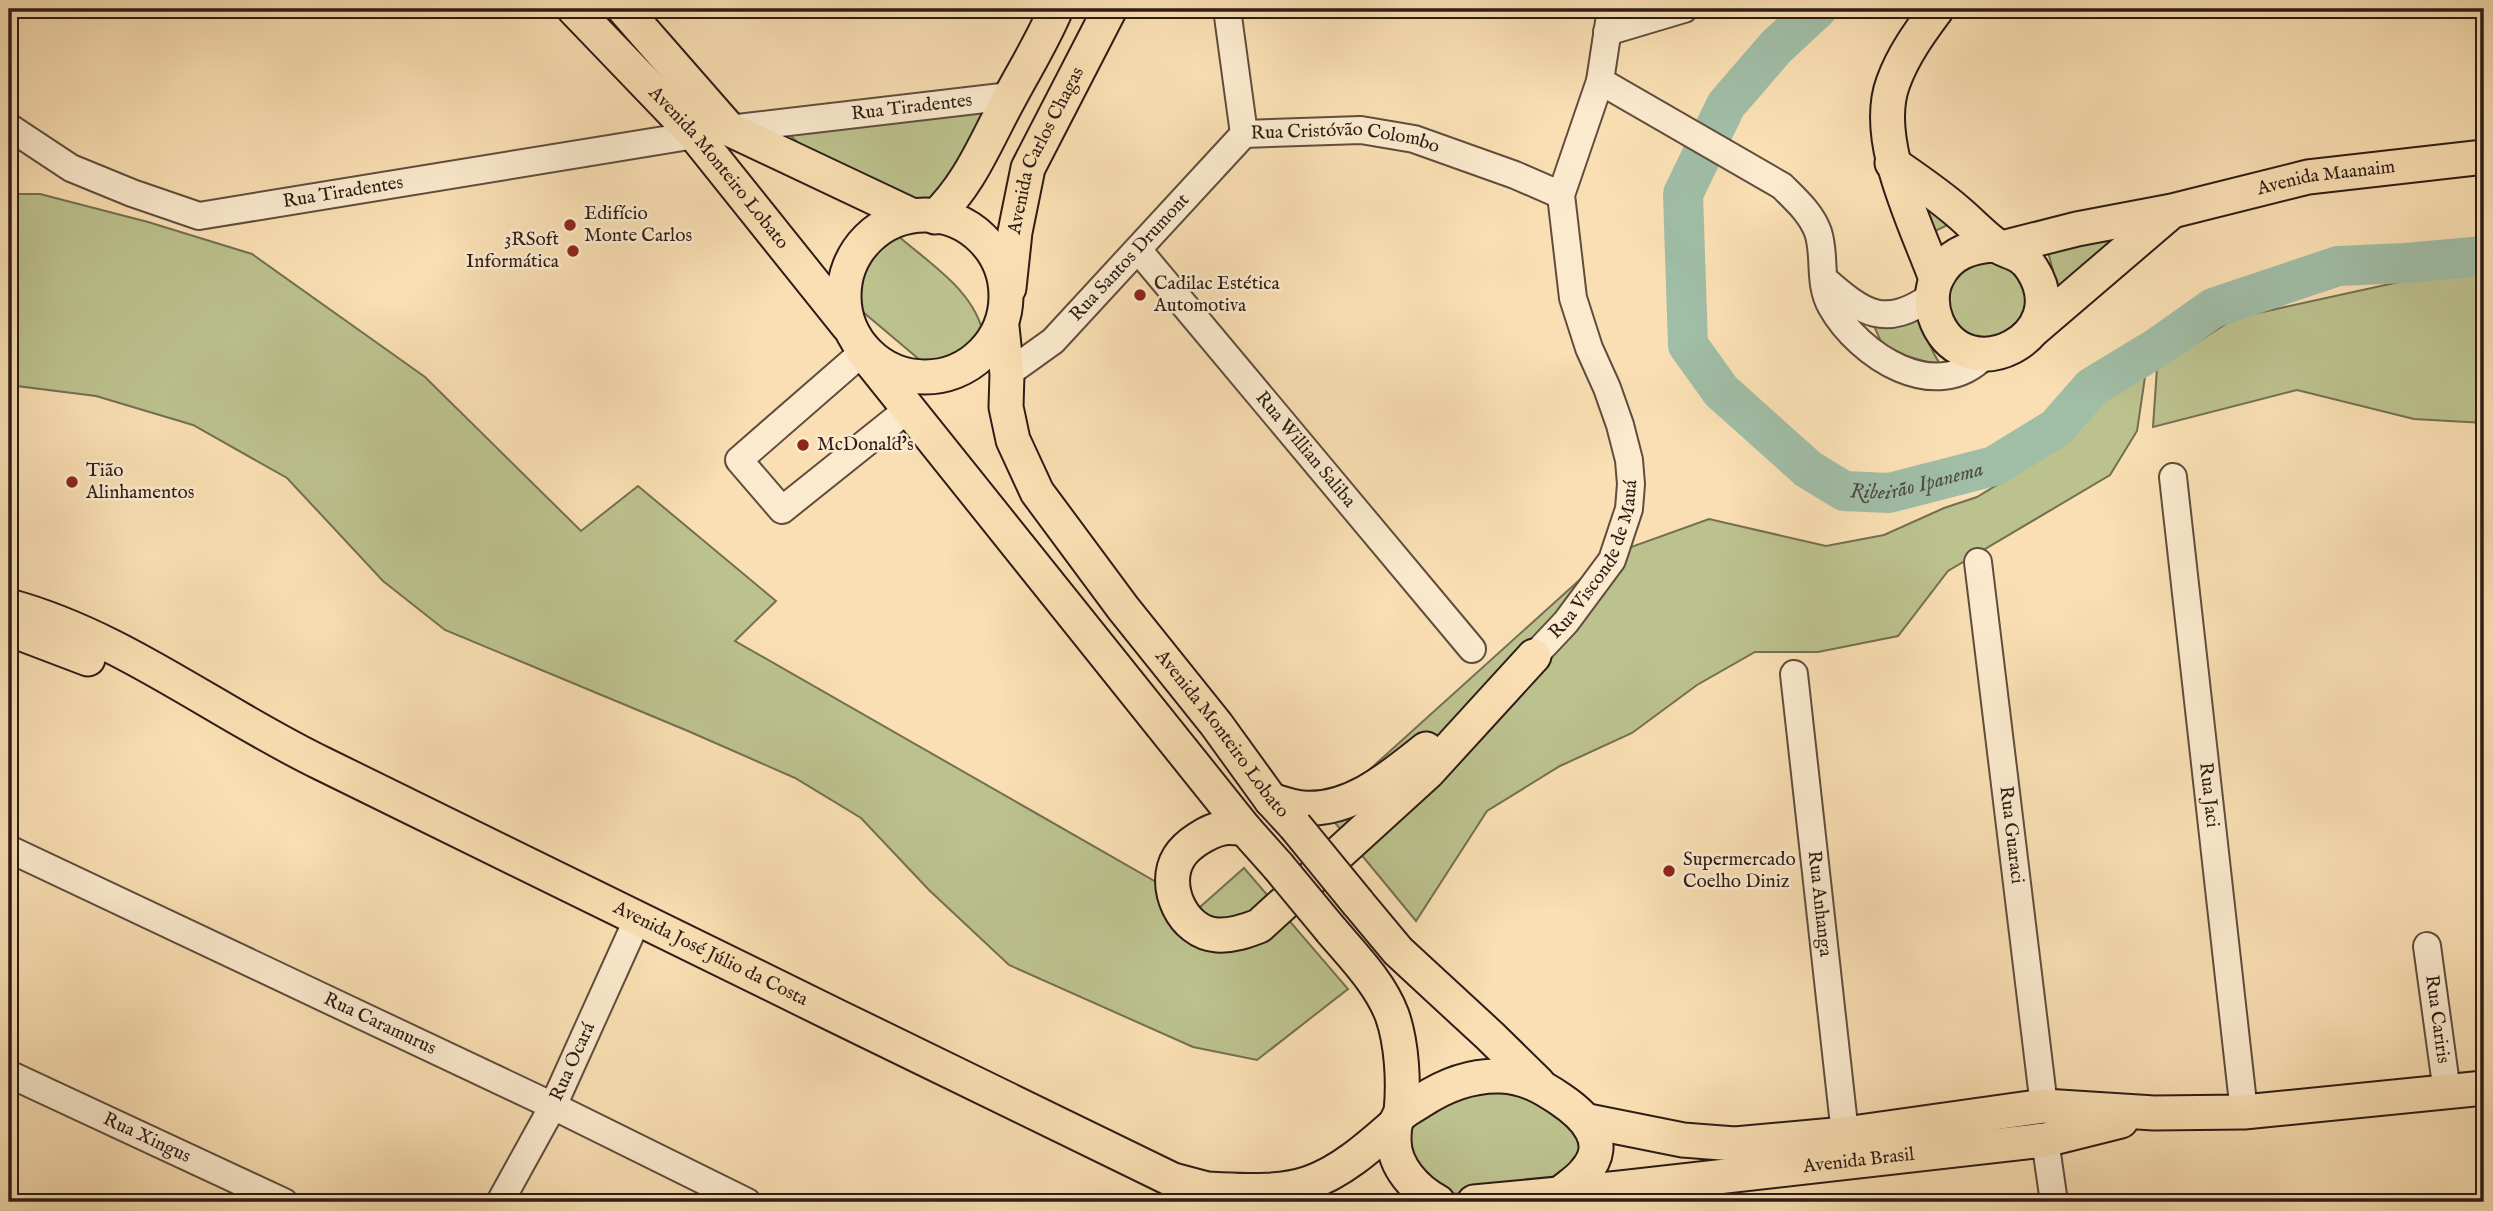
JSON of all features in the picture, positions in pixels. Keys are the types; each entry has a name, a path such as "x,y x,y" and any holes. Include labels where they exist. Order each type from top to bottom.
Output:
{"main road":[{"name":"Avenida Monteiro Lobato","path":"575,9 695,135 907,410 1245,829 1367,972 1392,1015 1404,1083 1394,1152 1420,1192 1437,1202"},
{"name":"Avenida Monteiro Lobato","path":"624,9 729,129 923,216"},
{"path":"923,216 952,201 977,164 1056,9"},
{"name":"Avenida Carlos Chagas","path":"1005,314 1015,232 1028,168 1110,9"},
{"path":"1934,287 1946,263 1960,252 1977,246 1999,246 2013,251 2028,263 2038,278 2042,296 2040,314 2032,331 2020,344 2003,352 1985,355 1968,351 1952,342 1940,329 1933,313 1934,287 1892,163 1887,119 1892,85 1910,47 1937,9"},
{"name":"Avenida Maanaim","path":"1999,246 2172,211 2308,177 2484,157"},
{"path":"1892,163 1999,246"},
{"name":"Avenida Maanaim","path":"2032,331 2172,211"},
{"path":"923,216 948,218 980,235 1001,265 1005,314 988,349 968,367 943,377 917,378 879,364 858,343 845,314 843,292 847,270 857,250 872,234 890,222 923,216"},
{"name":"Avenida Monteiro Lobato","path":"1005,314 1006,407 1013,440 1037,492 1123,608 1216,723 1271,800 1398,951 1539,1085"},
{"name":"Avenida José Júlio da Costa","path":"9,606 45,616 95,638 305,756 1173,1180 1217,1195 1309,1183 1345,1165 1397,1119 1431,1095 1460,1081 1483,1076 1504,1076 1526,1079 1539,1085"},
{"name":"Avenida José Júlio da Costa","path":"9,629 169,692 222,708"},
{"path":"1271,800 1299,808 1313,808 1342,804 1362,795 1401,769 1534,656"},
{"path":"1245,829 1224,828 1208,834 1188,846 1178,858 1173,881 1176,902 1183,916 1196,928 1215,935 1240,933 1259,926 1429,772 1534,656"},
{"path":"1474,1202 1561,1193 1586,1172 1592,1160 1594,1135 1588,1121 1539,1085"},
{"name":"Avenida Brasil","path":"1588,1121 1682,1140 1735,1144 1845,1133 2044,1106 2154,1113 2244,1112 2484,1088"},
{"name":"Avenida Brasil","path":"1561,1193 2045,1140 2154,1113"}],"street":[{"name":"Rua Cristóvão Colombo","path":"1227,9 1244,134 1361,130 1414,139 1515,175 1560,195"},
{"path":"1609,20 1684,9"},
{"name":"Rua Visconde de Mauá","path":"1534,656 1566,622 1612,560 1629,509 1629,460 1607,387 1589,348 1573,298 1560,195 1600,81 1609,20"},
{"path":"1600,81 1782,186 1805,208 1818,233 1829,303 1845,327 1881,359 1931,377 1957,374 1974,366 1985,355"},
{"name":"Rua Tiradentes","path":"729,129 1010,96"},
{"name":"Rua Tiradentes","path":"9,127 71,168 199,216 695,135"},
{"name":"Rua Santos Drumont","path":"1007,374 1053,341 1244,134"},
{"name":"Rua Willian Saliba","path":"1139,250 1472,649"},
{"path":"1823,278 1849,300 1875,314 1903,313 1934,287"},
{"path":"858,343 739,460 782,510 907,410"},
{"name":"Rua Jaci","path":"2173,477 2244,1112"},
{"name":"Rua Guaraci","path":"1978,562 2044,1106"},
{"name":"Rua Anhanga","path":"1794,674 1845,1133"},
{"name":"Rua Caramurus","path":"9,849 553,1106 747,1202"},
{"name":"Rua Ocará","path":"500,1202 553,1106 638,918"},
{"name":"Rua Cariris","path":"2427,946 2447,1092"},
{"name":"Rua Xingus","path":"9,1074 284,1202"},
{"path":"2045,1140 2054,1202"}],"green space":[{"path":"982,112 977,143 929,204 919,207 813,156 784,130"},
{"path":"1911,180 1960,219 1929,237"},
{"path":"9,194 40,194 148,222 252,254 425,377 581,531 638,486 776,601 735,641 1200,907 1244,868 1348,989 1257,1060 1193,1047 1009,965 929,890 861,818 795,778 445,630 383,581 287,478 193,425 96,396 9,385"},
{"path":"2135,231 2048,296 2053,271 2047,248"},
{"path":"897,235 950,280 972,307 980,322 984,338 960,360 927,366 850,301 854,281 865,259 883,237"},
{"path":"2005,256 2036,304 1997,346 1954,331 1944,288 1961,263"},
{"path":"2484,274 2484,423 2414,419 2297,390 2153,427 2157,368 2235,318 2431,275"},
{"path":"1925,313 1928,341 1941,366 1906,356 1882,344 1874,326"},
{"path":"2145,377 2137,431 2110,475 1948,571 1898,636 1818,652 1755,652 1697,685 1632,733 1560,766 1487,811 1416,921 1322,807 1327,808 1606,556 1709,519 1826,546 1884,535 1944,508 1977,497 2044,456 2118,380"},
{"path":"1505,1092 1540,1096 1578,1130 1584,1146 1560,1182 1488,1192 1447,1194 1420,1167 1409,1131 1437,1105 1463,1095"}],"waterway":[{"name":"Ribeirão Ipanema","path":"1817,9 1776,47 1726,105 1683,194 1688,345 1721,391 1808,469 1844,491 1889,493 1994,466 2056,428 2092,387 2158,347 2213,308 2338,266 2484,256"}],"place":[{"name":"Edifício Monte Carlos","path":"570,225"},
{"name":"3RSoft Informática","path":"573,251"},
{"name":"Cadilac Estética Automotiva","path":"1140,295"},
{"name":"McDonald's","path":"803,445"},
{"name":"Tião Alinhamentos","path":"72,482"},
{"name":"Supermercado Coelho Diniz","path":"1669,871"}]}
